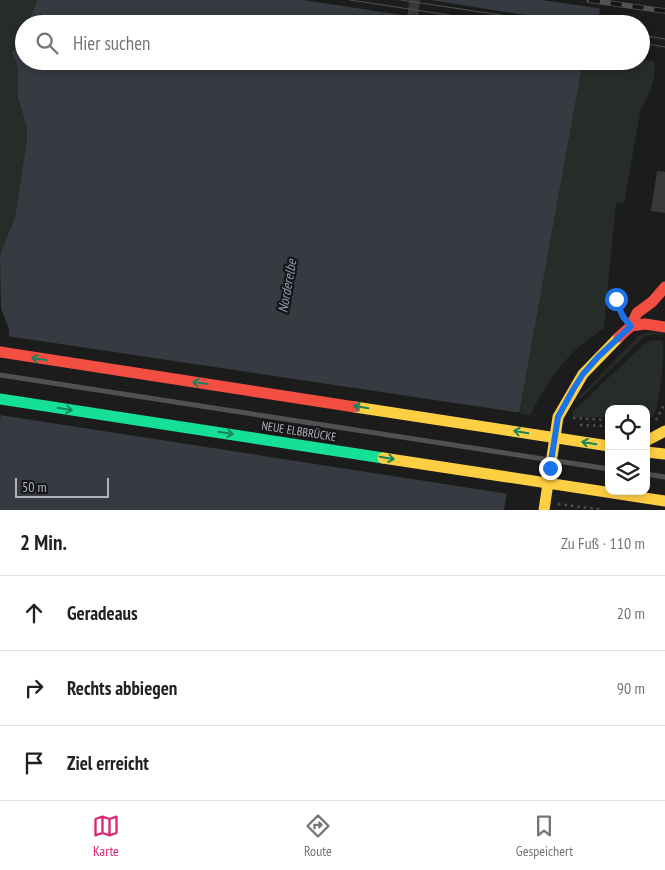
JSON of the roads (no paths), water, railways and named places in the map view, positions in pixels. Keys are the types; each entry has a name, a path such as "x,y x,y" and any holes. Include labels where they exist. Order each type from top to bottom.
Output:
{"main road":[{"path":"544,510 558,417 583,374 631,326 637,313 652,302 665,287"},
{"path":"652,302 665,297"},
{"path":"646,324 665,314"},
{"path":"631,326 646,324 665,327"},
{"path":"0,352 73,365 216,385 605,445"},
{"name":"NEUE ELBBRÜCKE","path":"0,399 665,501"},
{"path":"650,439 665,431"},
{"path":"650,452 665,454"},
{"path":"593,490 630,508"}],"lane":[{"path":"616,299 623,317 631,326"},
{"path":"0,375 605,468"},
{"path":"650,475 665,477"}],"water":[{"path":"37,0 409,0 407,15 31,15"},
{"path":"420,0 601,0 599,15 418,15"},
{"path":"15,50 15,60 12,52"},
{"name":"Norderelbe","path":"18,70 581,70 519,414 504,510 0,510 0,421 9,329 1,308 0,255 15,217 27,139 27,127 18,98"}],"tram line":[{"path":"350,0 449,15"},
{"path":"401,0 500,15"},
{"path":"650,36 665,39"},
{"path":"650,44 665,47"}],"railway":[{"path":"589,0 665,11"}]}
